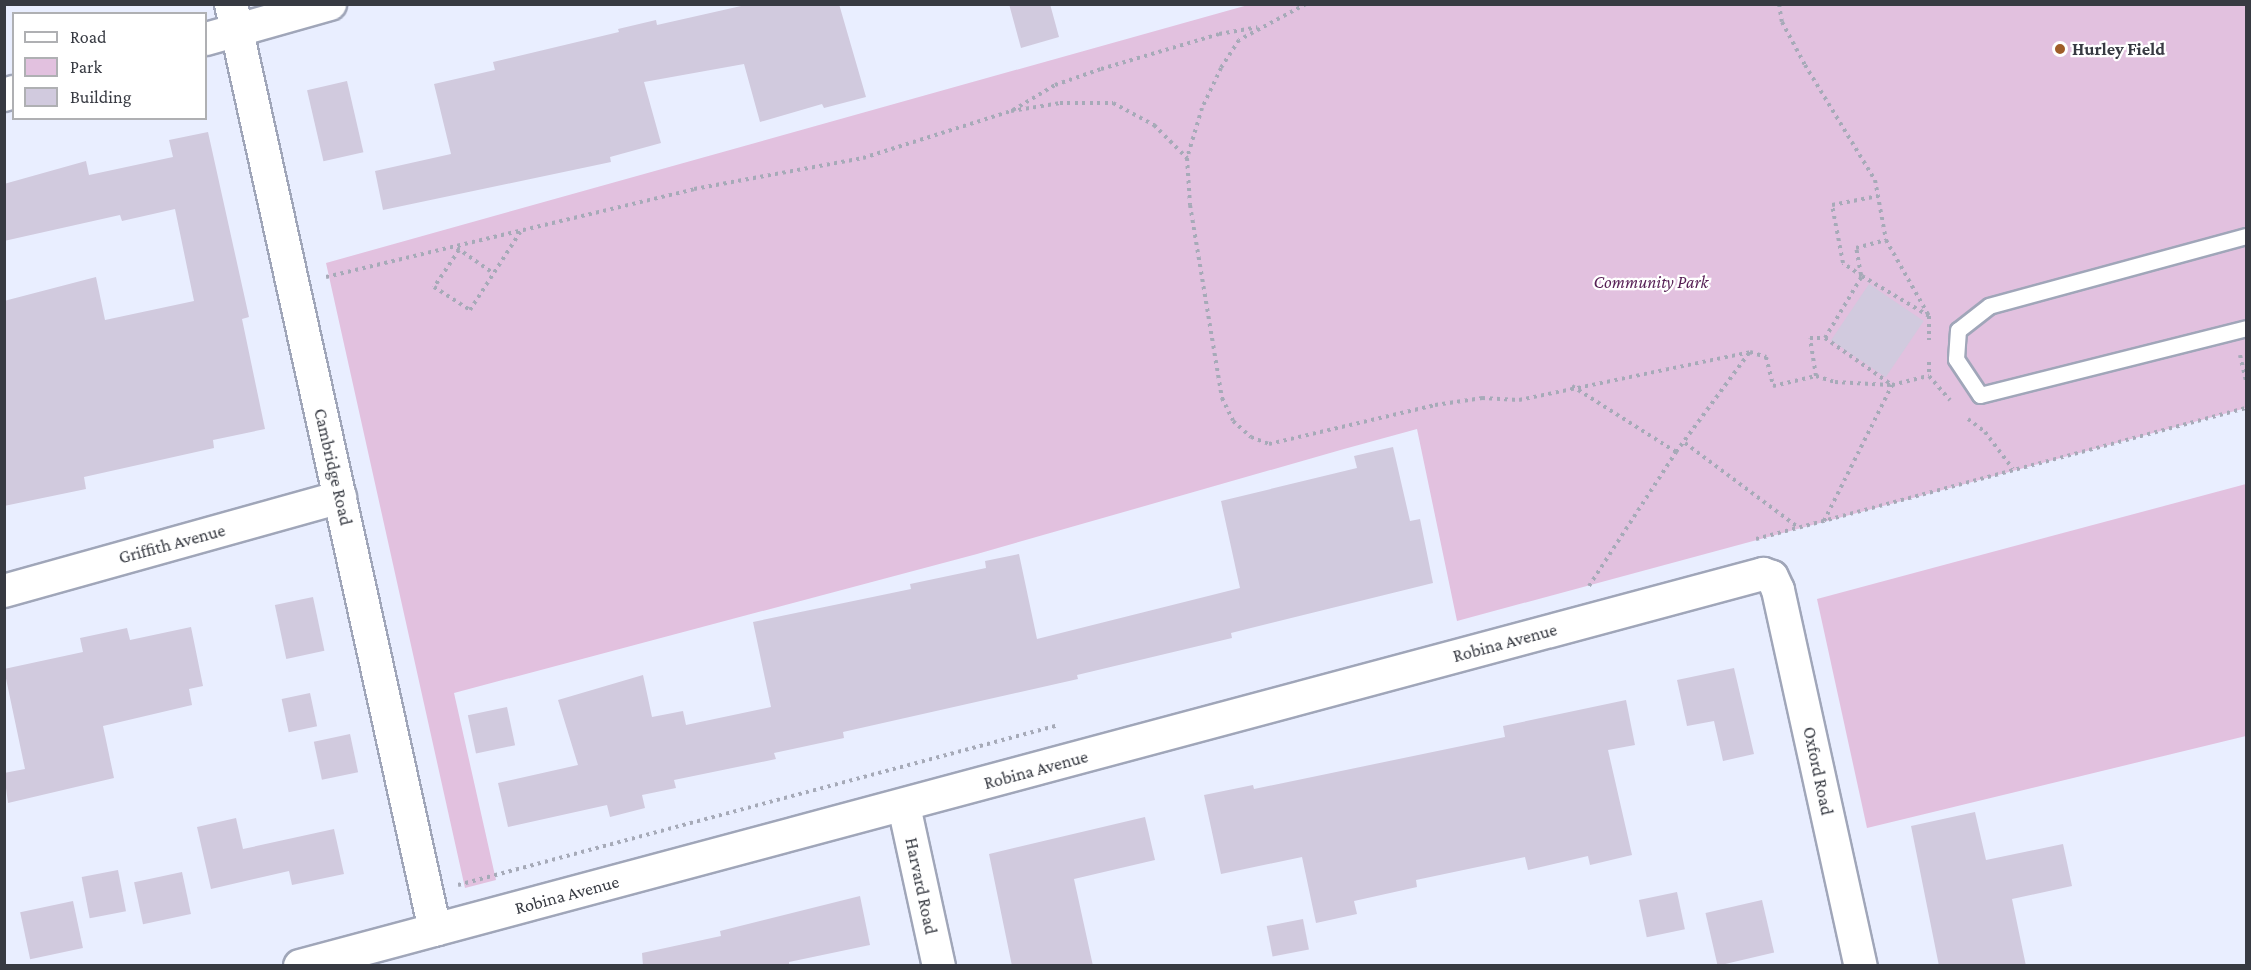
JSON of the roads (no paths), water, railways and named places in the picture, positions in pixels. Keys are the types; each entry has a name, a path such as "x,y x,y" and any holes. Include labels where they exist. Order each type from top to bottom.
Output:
{"street":[{"path":"207,38 233,18 330,4"},
{"name":"Cambridge Road","path":"233,18 435,930"},
{"name":"Griffith Avenue","path":"4,591 340,497"},
{"name":"Robina Avenue","path":"300,966 904,806 1741,579 1763,574 1772,577"},
{"name":"Oxford Road","path":"1772,577 1784,613 1861,966"},
{"name":"Harvard Road","path":"904,806 939,966"}],"lane":[{"path":"2247,236 1989,306 1958,330 1956,358 1980,394 2247,328"}],"place":[{"name":"Hurley Field","path":"2060,49"}],"park label":[{"name":"Community Park","path":"1651,282"}]}
